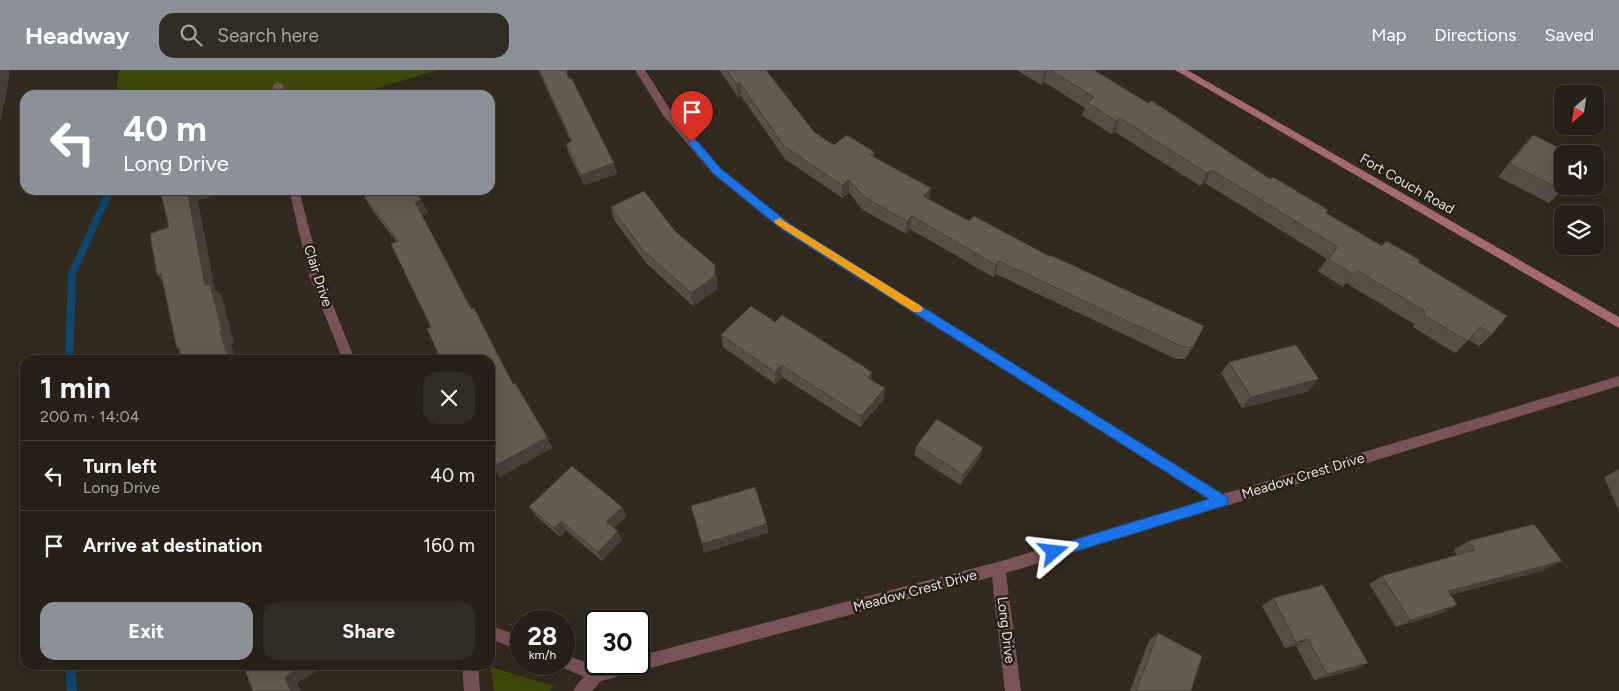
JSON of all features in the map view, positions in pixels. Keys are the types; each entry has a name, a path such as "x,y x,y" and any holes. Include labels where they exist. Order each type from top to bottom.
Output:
{"street":[{"path":"640,70 667,113 718,171 786,227 1222,501"},
{"name":"Fort Couch Road","path":"1180,70 1619,323"},
{"name":"Clair Drive","path":"295,195 316,278 347,355"},
{"name":"Meadow Crest Drive","path":"650,661 998,569 1619,380"},
{"name":"Long Drive","path":"998,569 1013,691"},
{"path":"495,634 510,640"},
{"path":"470,670 472,691"},
{"path":"581,691 597,675"}],"green space":[{"path":"119,70 437,70 371,90 117,90"},
{"path":"495,668 510,673 510,675 518,675 554,686 549,691 494,691 491,670 495,670"}],"building":[{"path":"539,70 566,70 614,163 581,175 566,144 572,141"},
{"path":"727,70 766,70 814,132 834,145 847,135 874,152 870,155 931,188 923,196 969,221 974,216 1049,256 1204,326 1193,347 1183,347 999,261 996,265 912,216 907,221 864,197 849,180 842,185 784,146 740,83 736,84"},
{"path":"1050,70 1094,70 1148,103 1152,101 1270,179 1273,177 1328,210 1326,213 1382,246 1386,241 1420,260 1418,262 1507,316 1492,334 1480,327 1468,341 1424,315 1426,312 1357,270 1353,274 1328,259 1338,247 1212,170 1207,173 1120,118 1116,121 1087,102 1094,97"},
{"path":"1533,135 1554,145 1554,186 1510,164"},
{"path":"644,191 675,231 715,265 715,276 691,293 643,250 611,207"},
{"path":"161,195 188,195 205,286 210,284 222,331 220,332 227,355 181,355 179,348 177,349 161,274 157,275 150,234 169,227"},
{"path":"364,195 418,195 421,200 415,202 471,309 474,308 513,384 515,383 547,437 495,466 495,355 439,355 427,329 431,327 391,244 399,241"},
{"path":"751,306 775,322 782,315 872,372 868,378 885,388 861,416 781,365 775,372 721,335"},
{"path":"1296,345 1319,379 1251,397 1229,362"},
{"path":"937,419 983,448 963,475 917,445"},
{"path":"572,466 622,507 606,522 618,531 598,552 561,521 554,528 529,507"},
{"path":"755,487 767,524 702,544 691,506"},
{"path":"1534,524 1562,561 1448,591 1457,605 1410,620 1382,576 1475,550 1469,541"},
{"path":"1323,585 1368,663 1327,674 1308,639 1296,642 1273,598"},
{"path":"1158,633 1202,656 1191,691 1136,691"},
{"path":"245,670 297,670 285,677 291,691 253,691"}],"waterway":[{"path":"69,355 72,274 108,195"},
{"path":"70,670 72,691"}],"slow traffic":[{"path":"779,221 917,309"}],"route":[{"path":"692,142 718,171 786,227 1222,501 1054,552"}]}
